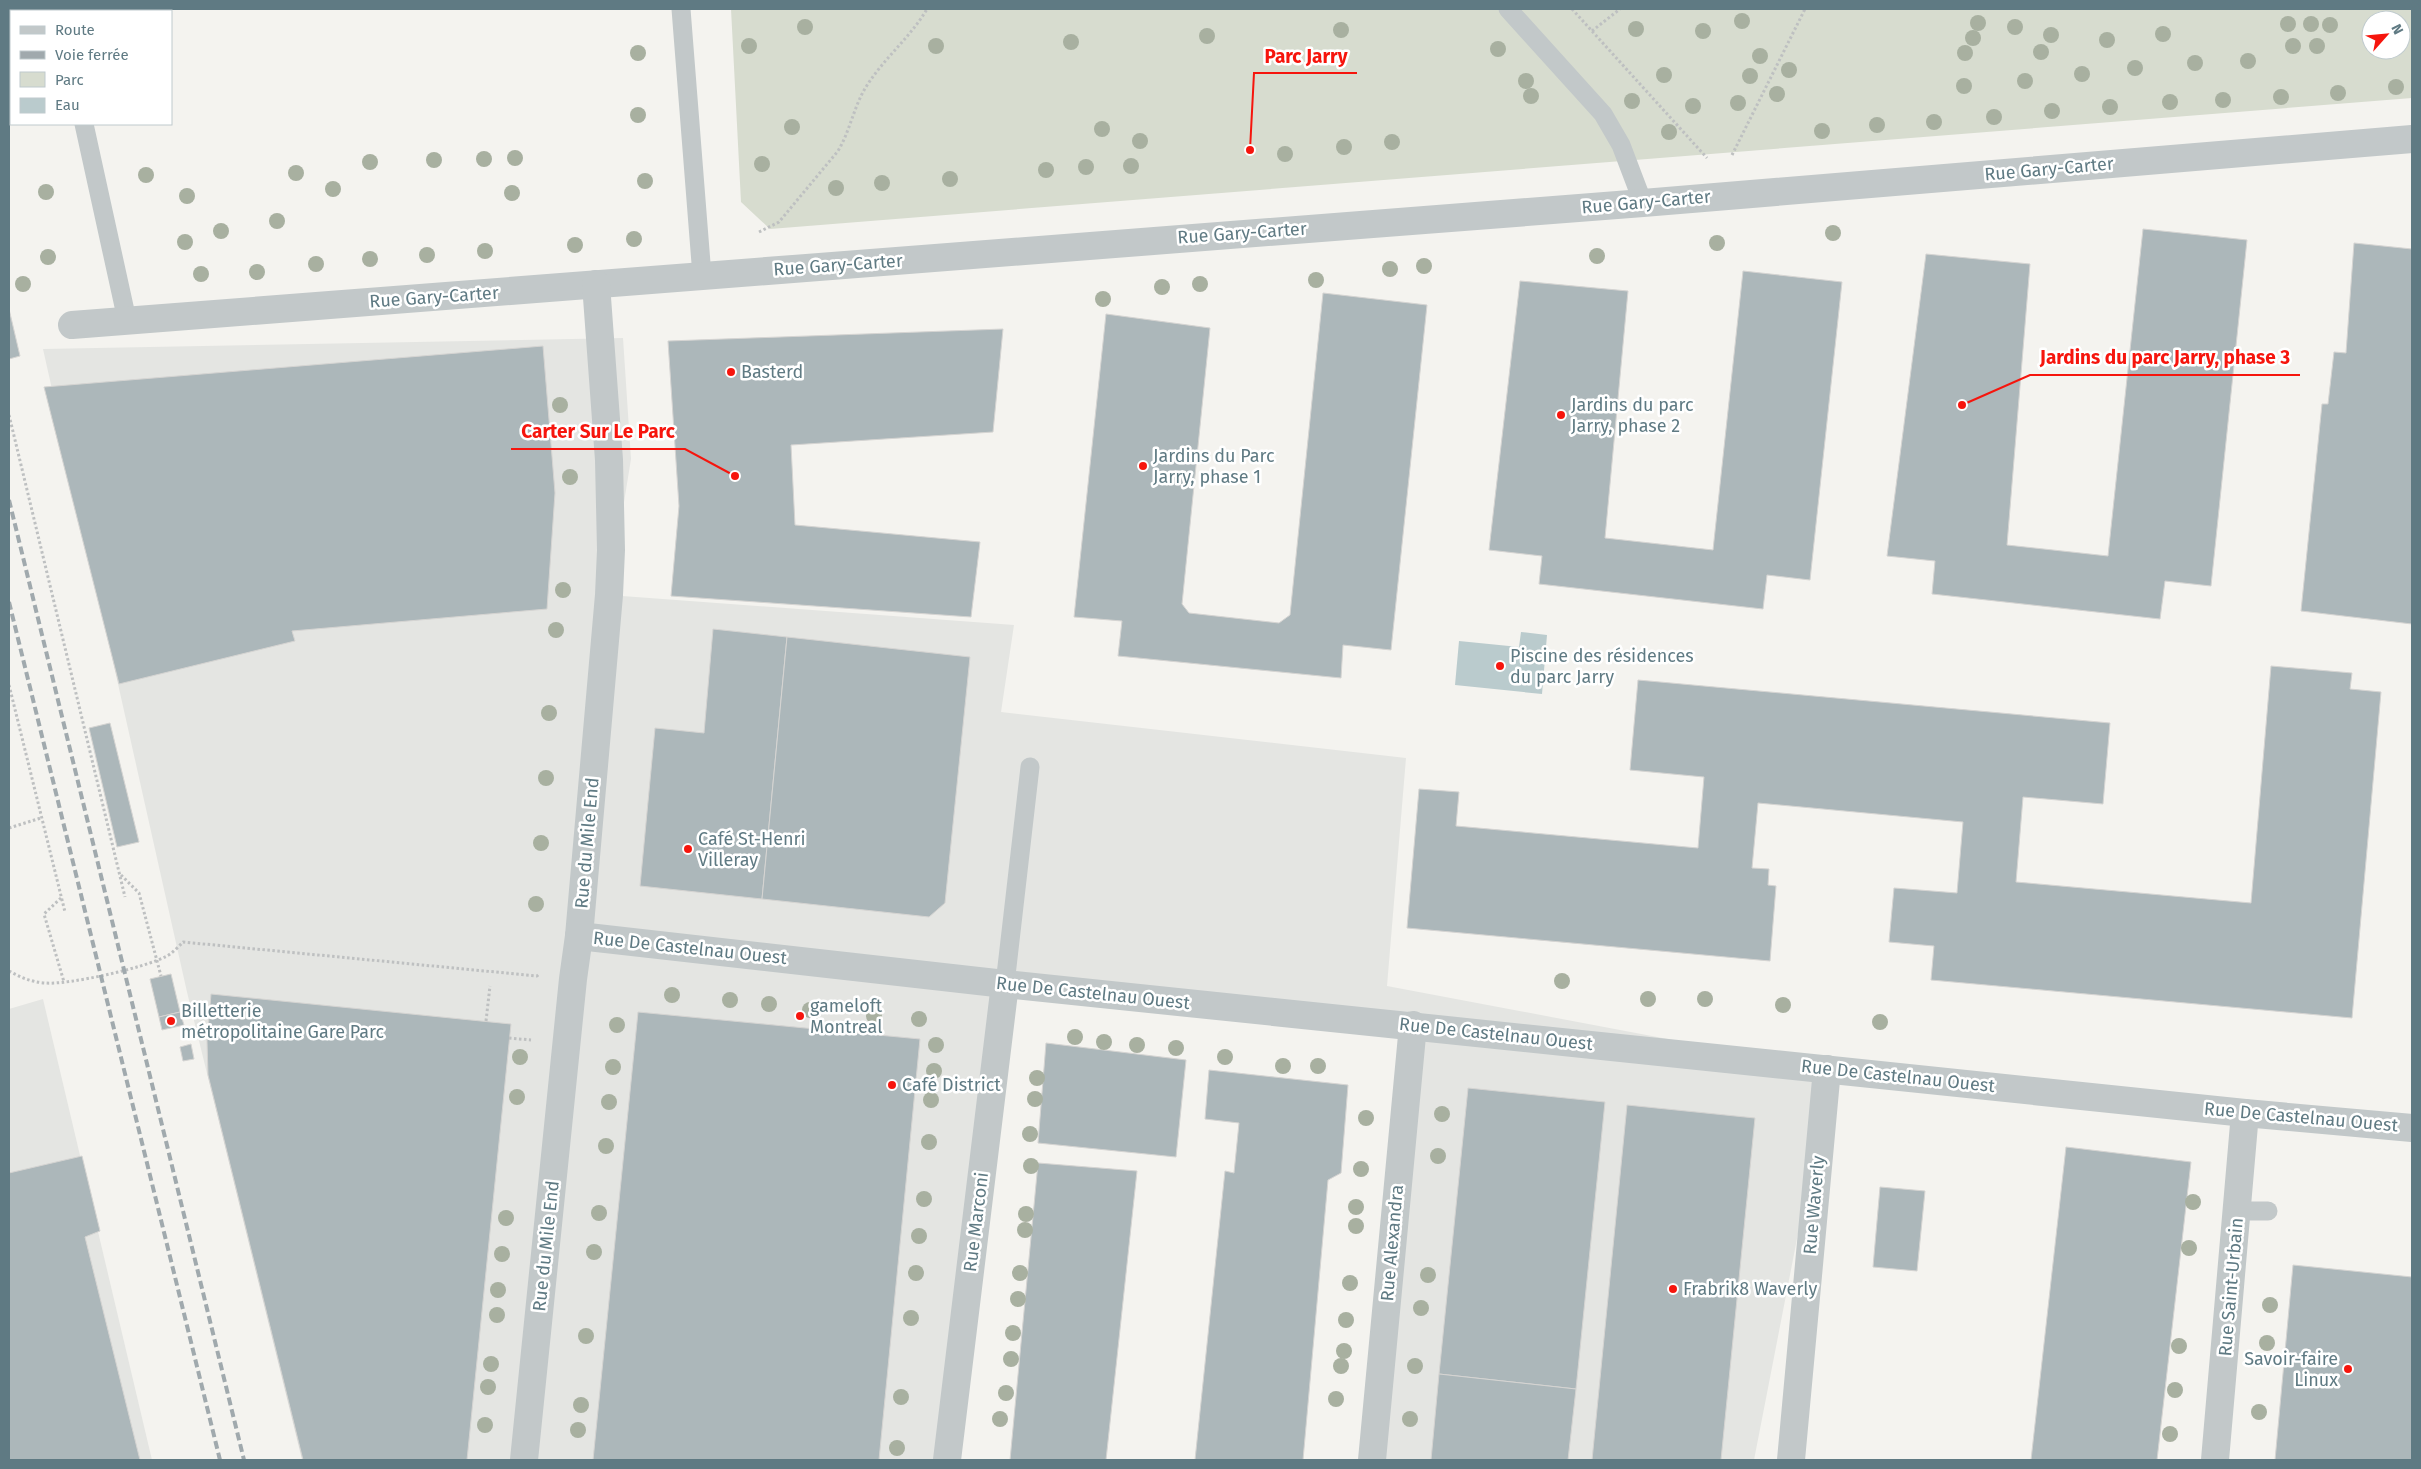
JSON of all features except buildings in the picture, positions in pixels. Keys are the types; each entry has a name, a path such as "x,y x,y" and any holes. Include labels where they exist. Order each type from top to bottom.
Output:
{"street":[{"name":"Rue Gary-Carter","path":"72,325 1643,203 2412,139"},
{"name":"Rue du Mile End","path":"524,1460 579,936 609,595 611,550 609,460 596,284"},
{"name":"Rue De Castelnau Ouest","path":"579,936 1005,984 2245,1113 2412,1128"},
{"name":"Rue Marconi","path":"947,1460 1005,984"},
{"name":"Rue Alexandra","path":"1372,1460 1413,1025"},
{"name":"Rue Waverly","path":"1791,1460 1826,1069"},
{"name":"Rue Saint-Urbain","path":"2216,1460 2245,1113"}],"lane":[{"path":"682,9 702,276"},
{"path":"1508,9 1603,114 1621,145 1643,203"},
{"path":"84,125 127,320"},
{"path":"1005,984 1030,767"},
{"path":"2237,1211 2268,1211"}],"path":[{"path":"760,232 779,222 838,151 846,138 865,88 910,36 927,9"},
{"path":"1572,9 1707,158"},
{"path":"1592,31 1620,9"},
{"path":"1732,155 1805,9"},
{"path":"9,415 125,898"},
{"path":"9,685 65,912"},
{"path":"9,828 41,818"},
{"path":"120,874 139,893 161,976"},
{"path":"62,898 44,914 64,982"},
{"path":"9,971 23,979 39,982 64,982 123,970 166,957 183,942 536,976"},
{"path":"486,1021 490,986"},
{"path":"509,1038 531,1040"}],"shaded area":[{"path":"623,338 631,459 609,595 1014,625 1001,712 1406,758 1387,986 1827,1069 1823,1105 1754,1460 1372,1460 1413,1025 1005,984 947,1460 302,1460 187,992 43,349"},
{"path":"43,999 152,1460 9,1460 9,1009"}],"green space":[{"path":"731,9 2412,9 2412,98 770,229 741,202"}],"water":[{"name":"Piscine des résidences du parc Jarry","path":"1521,632 1547,635 1542,694 1455,685 1459,641 1519,647"}],"railway":[{"path":"9,500 244,1460"},
{"path":"9,602 220,1460"}],"place":[{"name":"Parc Jarry","path":"1250,150"},
{"name":"Basterd","path":"731,372"},
{"name":"Jardins du parc Jarry, phase 3","path":"1962,405"},
{"name":"Jardins du parc Jarry, phase 2","path":"1561,415"},
{"name":"Jardins du Parc Jarry, phase 1","path":"1143,466"},
{"name":"Carter Sur Le Parc","path":"735,476"},
{"name":"Piscine des résidences du parc Jarry","path":"1500,666"},
{"name":"Café St-Henri Villeray","path":"688,849"},
{"name":"gameloft Montreal","path":"800,1016"},
{"name":"Billetterie métropolitaine Gare Parc","path":"171,1021"},
{"name":"Café District","path":"892,1085"},
{"name":"Frabrik8 Waverly","path":"1673,1289"},
{"name":"Savoir-faire Linux","path":"2348,1369"}]}
